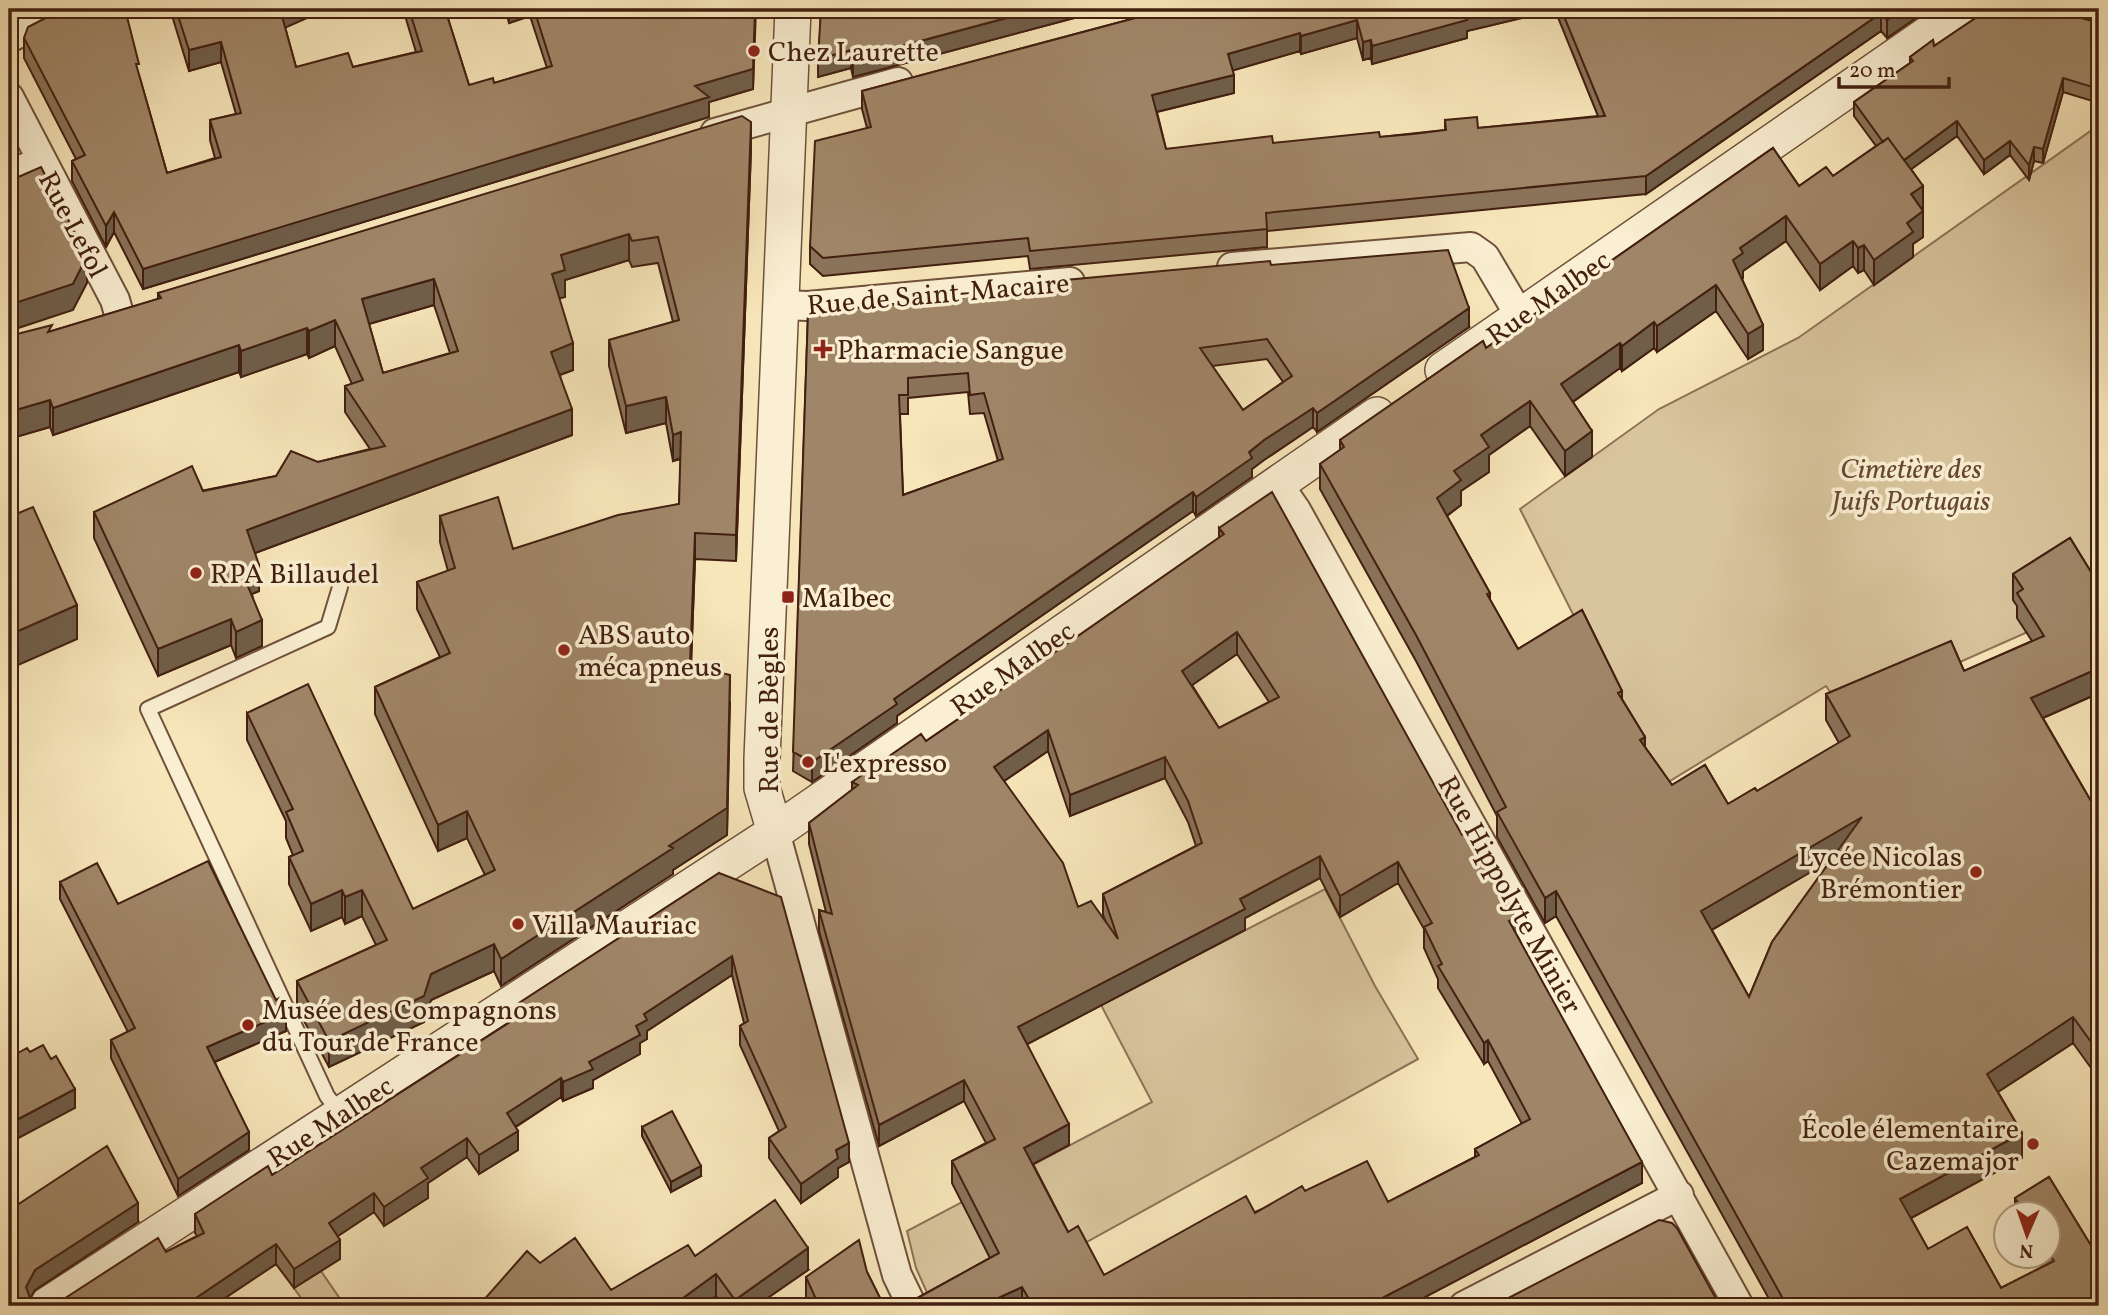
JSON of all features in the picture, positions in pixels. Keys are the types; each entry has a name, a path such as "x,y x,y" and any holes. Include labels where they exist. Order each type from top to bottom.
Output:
{"street":[{"path":"9,38 69,9"},
{"name":"Rue de Bègles","path":"793,9 762,788 897,1275 912,1306"},
{"name":"Rue Malbec","path":"46,1306 775,832 1964,9"},
{"path":"693,140 923,75"},
{"name":"Rue Lefol","path":"9,97 115,300 107,318 146,306"},
{"path":"9,175 41,161"},
{"path":"1209,269 1471,247 1485,257 1520,316"},
{"name":"Rue de Saint-Macaire","path":"780,305 808,306 1098,279"},
{"name":"Rue Hippolyte Minier","path":"1278,484 1303,522 1739,1306"},
{"path":"1464,1306 1679,1195"}],"lane":[{"path":"340,587 328,627 148,709 327,1096 341,1114"}],"green space":[{"name":"Cimetière des Juifs Portugais","path":"2099,125 2099,616 2032,630 1845,713 1826,686 1660,787 1520,509 1659,409 1798,338"},
{"path":"1325,889 1375,986 1418,1059 971,1306 933,1306 916,1268 907,1231 1152,1102 1101,1005"},
{"path":"270,1197 345,1306 307,1306 241,1216"}],"building":[{"path":"63,9 125,9 139,64 136,64 167,173 221,157 210,120 241,113 221,42 189,50 176,9 280,9 296,67 348,53 353,67 422,51 409,9 445,9 469,85 493,78 494,83 552,66 534,9 755,9 753,69 695,86 709,97 143,269 114,212 106,226 72,161 85,155 24,38 28,27"},
{"path":"821,9 1040,9 853,59 851,50 818,59"},
{"path":"1169,9 1486,9 1466,13 1467,20 1372,46 1371,40 1363,42 1357,20 1228,54 1234,75 1152,95 1166,149 1272,136 1273,143 1379,132 1380,137 1413,134 1446,130 1445,120 1477,117 1478,128 1605,116 1561,9 1903,9 1887,20 1881,13 1646,176 1266,213 1267,229 1030,251 1028,238 823,258 810,246 815,141 871,127 862,91"},
{"path":"1989,9 2050,9 2099,23 2099,89 2063,78 2043,149 2034,147 2029,165 2010,141 1984,160 1957,121 1904,160 1888,138 1883,142 1854,102 1913,61 1910,57 1933,40 1934,46"},
{"path":"742,116 751,122 736,535 695,533 690,665 730,675 727,808 669,846 673,848 501,959 494,944 431,974 424,996 329,1041 297,981 387,940 362,890 345,897 342,890 311,904 289,857 303,851 286,812 293,809 247,713 308,684 413,909 495,870 467,811 438,825 375,687 450,653 417,582 455,568 440,516 498,497 513,549 618,515 679,504 681,432 673,435 666,397 626,406 609,340 679,320 658,237 632,241 629,234 561,255 565,270 552,274 573,343 551,352 572,409 247,530 259,565 242,572 262,620 236,632 231,619 158,649 94,512 192,466 203,491 276,476 291,451 318,462 385,446 345,386 363,380 335,320 309,331 307,328 241,351 239,345 53,408 50,400 9,412 9,336 52,325 48,332 161,298 158,293","holes":["434,279 458,351 383,373 362,299"]},
{"path":"1888,138 1923,186 1911,194 1923,211 1907,223 1913,232 1874,260 1864,245 1858,248 1853,241 1820,264 1786,216 1740,248 1743,253 1733,260 1763,325 1748,334 1716,285 1657,326 1654,322 1622,346 1620,343 1561,384 1592,431 1565,451 1530,401 1481,435 1489,447 1454,471 1461,480 1437,498 1518,649 1582,610 1622,691 1618,693 1645,737 1640,740 1672,785 1705,765 1728,804 1755,788 1757,791 1850,736 1826,694 1951,641 1964,671 2044,636 2017,593 2023,589 2013,574 2070,538 2099,585 2099,668 2031,698 2099,815 2099,1053 2073,1017 1987,1074 2022,1133 1900,1199 1928,1249 1967,1227 2001,1288 2036,1270 2062,1270 2062,1200 2015,1198 2049,1177 2095,1252 2099,1251 2099,1306 1787,1306 1556,891 1545,898 1497,812 1506,807 1416,635 1320,464 1344,447 1340,440 1483,341 1486,348 1773,148 1799,186 1826,167 1833,176","holes":["1862,817 1772,942 1749,997 1701,911"]},
{"path":"41,167 87,256 73,284 9,305 9,181"},
{"path":"1448,250 1469,308 1317,413 1313,408 1264,440 1249,452 1252,458 1196,497 1193,492 1162,513 894,699 897,704 812,762 793,752 808,313 1034,290 1033,283 1270,261 1271,265","holes":["1267,339 1292,376 1243,410 1200,348","968,373 970,395 984,393 1003,459 903,495 899,395 908,395 908,378"]},
{"path":"1272,492 1462,835 1468,832 1516,918 1509,921 1642,1162 1367,1306 1033,1306 1022,1287 981,1306 903,1306 999,1253 952,1161 995,1139 964,1080 879,1125 819,910 832,914 809,823 858,785 852,782 921,734 926,741 1005,687 1224,534 1219,528","holes":["1237,632 1279,697 1219,728 1182,671","1048,730 1070,795 1165,757 1188,801 1202,843 1103,894 1118,939 1091,901 1078,907 1063,863 994,767","1320,856 1340,896 1398,862 1432,923 1424,927 1442,964 1438,966 1484,1043 1488,1040 1530,1119 1475,1149 1479,1155 1388,1202 1367,1161 1305,1191 1302,1186 1255,1213 1246,1196 1104,1275 1078,1226 1068,1232 1024,1148 1069,1124 1018,1027 1245,909 1240,899"]},
{"path":"33,507 77,605 9,635 9,517"},
{"path":"208,861 276,1000 279,998 286,1013 207,1047 249,1132 178,1179 111,1040 135,1028 60,882 97,863 118,904"},
{"path":"719,873 781,897 849,1143 836,1150 838,1158 801,1184 769,1138 786,1127 740,1026 748,1021 732,956 644,1014 647,1020 636,1026 640,1035 589,1062 593,1069 563,1082 561,1078 507,1113 518,1131 479,1155 467,1138 421,1168 428,1178 384,1207 374,1193 329,1223 340,1240 294,1269 276,1244 184,1306 75,1306 85,1300 61,1306 9,1306 9,1205 11,1209 107,1146 138,1203 35,1270 26,1287 30,1298 38,1305 56,1304 158,1238 166,1252 204,1233 195,1214 268,1166 272,1175 524,1013 519,1003"},
{"path":"43,1045 51,1059 56,1056 75,1089 9,1124 9,1058 27,1048 30,1052"},
{"path":"672,1111 701,1166 671,1182 642,1127"},
{"path":"775,1200 808,1248 735,1300 716,1274 672,1306 485,1306 482,1302 527,1251 540,1263 575,1238 611,1290 688,1245 695,1256"},
{"path":"1659,1220 1672,1223 1677,1228 1720,1306 1493,1306"},
{"path":"859,1240 867,1272 884,1306 819,1306 806,1277"}],"place":[{"name":"Chez Laurette","path":"754,51"},
{"name":"Pharmacie Sangue","path":"823,349"},
{"name":"RPA Billaudel","path":"196,573"},
{"name":"Malbec","path":"788,597"},
{"name":"ABS auto méca pneus","path":"564,650"},
{"name":"L'expresso","path":"808,762"},
{"name":"Lycée Nicolas Brémontier","path":"1976,872"},
{"name":"Villa Mauriac","path":"518,924"},
{"name":"Musée des Compagnons du Tour de France","path":"248,1025"},
{"name":"École élementaire Cazemajor","path":"2033,1144"}]}
